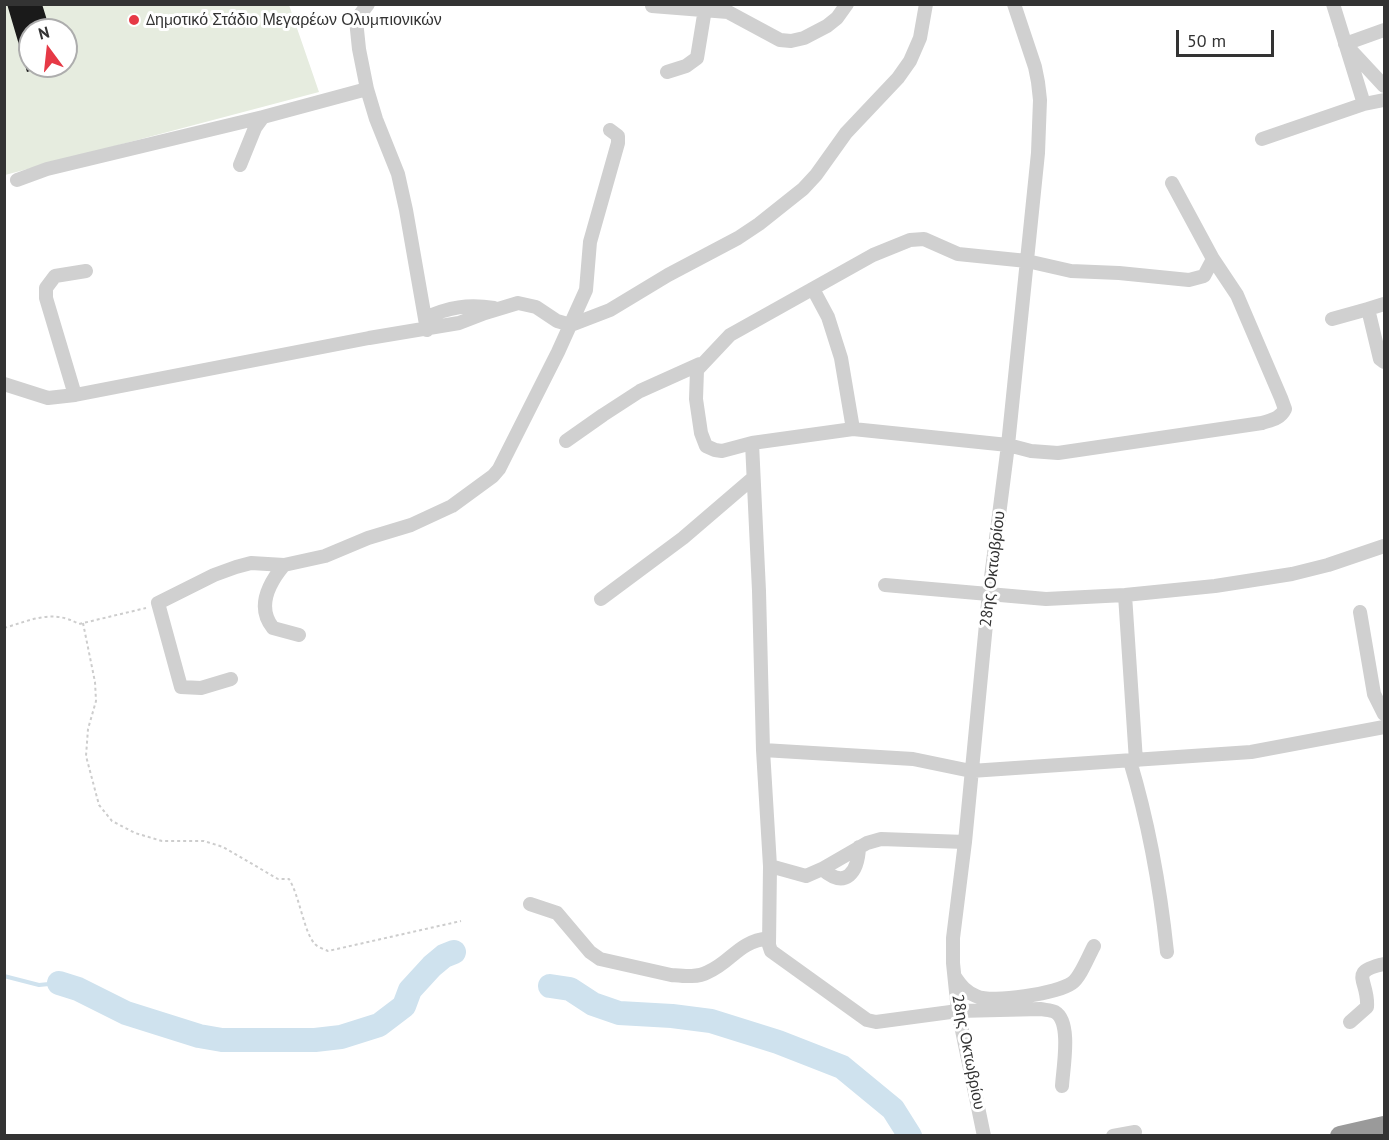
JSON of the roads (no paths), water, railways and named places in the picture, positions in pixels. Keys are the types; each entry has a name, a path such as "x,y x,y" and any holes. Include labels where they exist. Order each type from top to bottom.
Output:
{"highway":[{"path":"1340,1136 1384,1126"}],"street":[{"path":"368,4 356,20 359,50 376,119 398,174 415,251 426,324"},
{"path":"652,6 728,12 780,40 791,41 804,38 837,18 847,4"},
{"path":"4,384 48,398 75,395 369,338 426,324 459,323 518,303 536,307 557,321 571,325 610,310 668,274 738,238 802,189 816,175 846,133 898,78 918,44 926,4"},
{"name":"28ης Οκτωβρίου","path":"984,1136 958,1011 953,938 1038,153 1040,100 1035,67 1014,4"},
{"path":"1333,4 1364,105"},
{"path":"667,72 686,66 697,58 705,9"},
{"path":"1344,44 1384,30"},
{"path":"1344,44 1384,86"},
{"path":"17,180 74,162 262,117 367,88"},
{"path":"1262,138 1384,100"},
{"path":"240,165 262,117"},
{"path":"231,679 201,688 181,687 158,603 214,575 236,567 251,563 284,565 325,556 368,538 432,516 452,506 493,476 499,469 571,325 586,290 590,242 618,143 618,136 610,130"},
{"path":"1172,183 1214,259 1237,295 1285,409 1282,416 1262,423 1058,453 1031,451 1008,445 854,429 752,443 722,451 710,448 703,441 696,382 700,364 730,335 873,255 910,240 924,239 958,254 1027,261 1071,271 1189,280 1204,276 1214,259"},
{"path":"75,395 46,298 46,288 55,276 86,271"},
{"path":"813,289 828,317 839,350 854,429"},
{"path":"1332,320 1384,304"},
{"path":"1368,309 1380,359 1384,362"},
{"path":"566,441 640,391 700,364"},
{"path":"752,443 759,591 762,750 770,866 769,938 771,951 867,1020 883,1022 958,1011 1041,1009 1054,1011 1062,1018 1065,1028 1062,1086"},
{"path":"601,599 683,537 753,478"},
{"path":"885,585 1046,599 1125,595 1215,586 1292,574 1328,565 1384,546"},
{"path":"284,565 269,585 266,615 273,628 299,635"},
{"path":"1125,595 1133,761 1154,852 1167,952"},
{"path":"1360,612 1374,694 1384,714"},
{"path":"762,750 913,759 971,771 1251,752 1384,727"},
{"path":"770,866 807,876 822,869 839,879 845,878 855,868 859,847 881,839 965,842"},
{"path":"530,904 556,914 590,952 600,959 671,975 706,974 747,943 769,938"},
{"path":"954,976 962,988 984,999 1008,999 1033,994 1072,983 1094,946"},
{"path":"1350,1022 1366,1007 1367,1000 1362,977 1364,971 1367,968 1384,964"},
{"path":"1113,1136 1135,1132"}],"waterway":[{"path":"59,983 78,989 126,1013 199,1036 222,1040 315,1040 341,1037 379,1025 404,1006 410,990 432,966 444,956 454,952"},
{"path":"4,976 39,985 59,983"},
{"path":"550,986 570,989 593,1004 619,1013 711,1021 778,1042 842,1067 893,1109 910,1136"}],"place":[{"name":"Δημοτικό Στάδιο Μεγαρέων Ολυμπιονικών","path":"134,20"}]}
